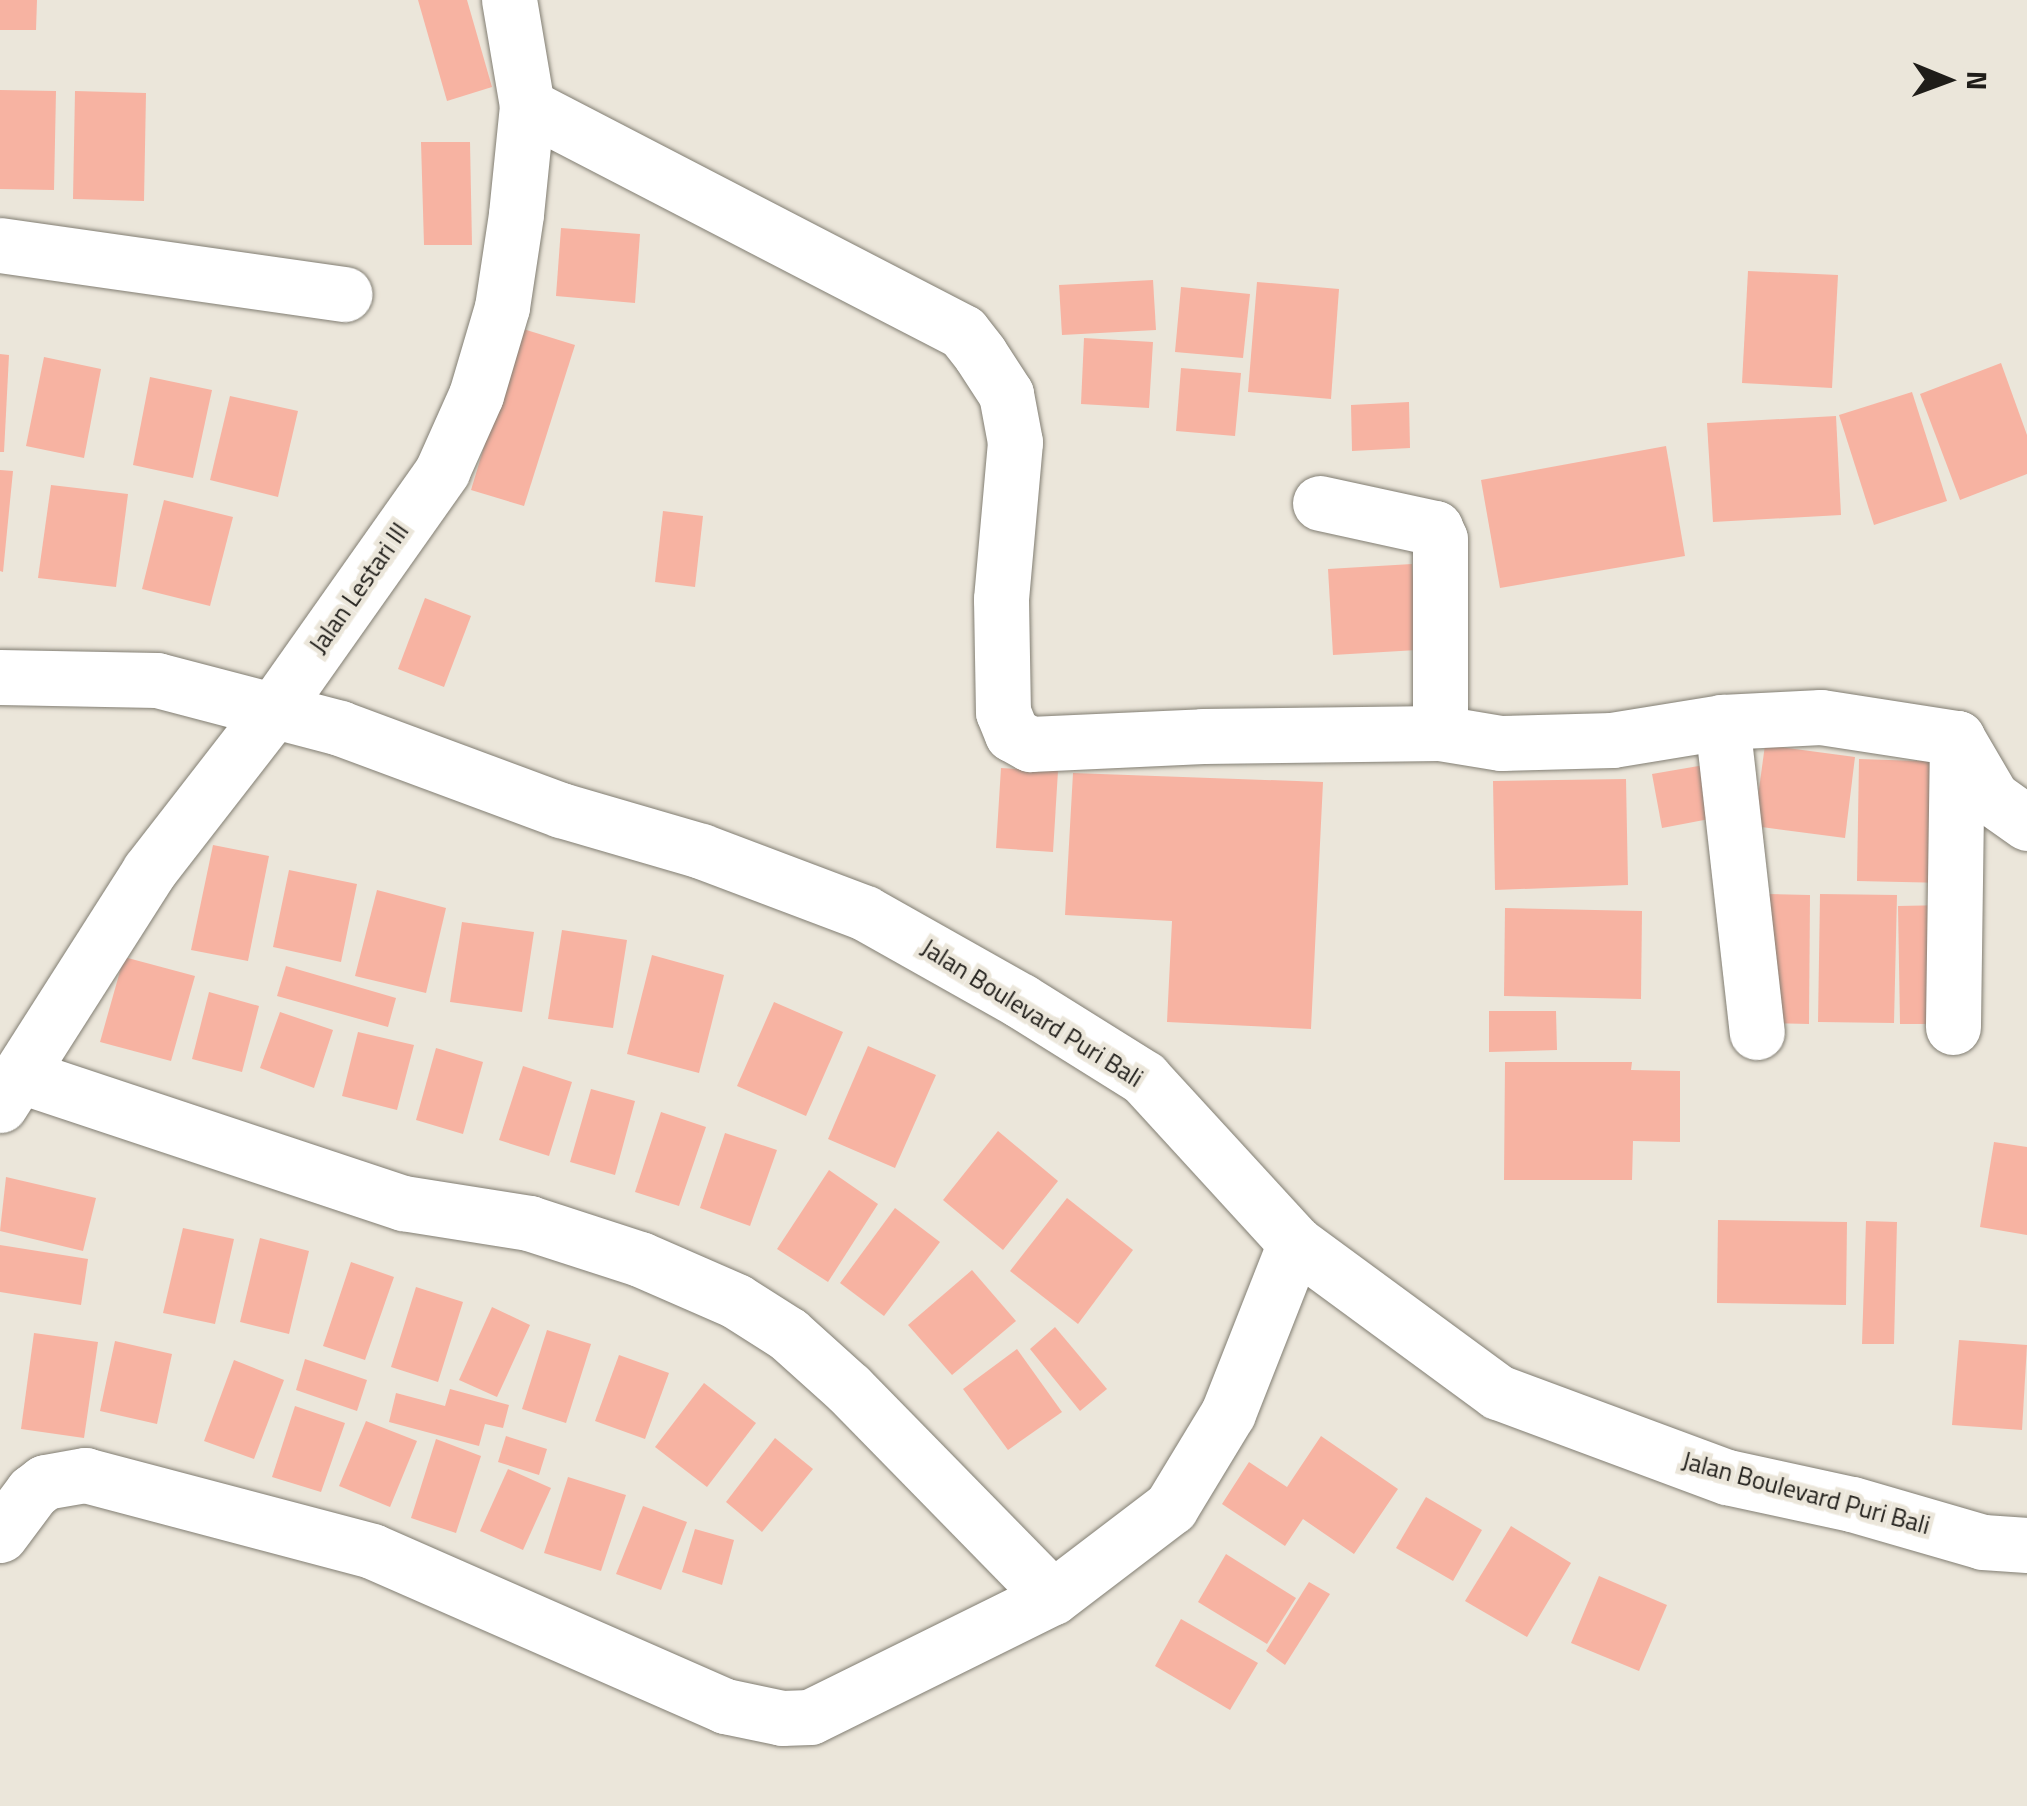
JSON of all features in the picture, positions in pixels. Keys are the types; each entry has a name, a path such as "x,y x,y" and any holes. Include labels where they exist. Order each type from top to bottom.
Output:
{"street":[{"name":"Jalan Lestari III","path":"10,1090 149,871 273,712 442,471 476,395 502,307 528,106 509,0"},
{"path":"528,106 963,332 972,343 1006,394 1016,442 1001,599 1003,712 1012,734 1030,744 1202,736 1440,733 1502,744 1594,741 1722,722 1820,717 1957,738"},
{"path":"0,246 345,294"},
{"path":"1320,503 1436,528 1440,540 1440,733"},
{"name":"Jalan Boulevard Puri Bali","path":"0,677 156,680 340,728 561,810 702,851 865,913 1022,1001 1144,1078 1295,1243 1498,1392 1727,1477 1852,1504 1983,1542 2027,1545"},
{"path":"1722,722 1757,1032"},
{"path":"1957,738 1992,798 2027,824"},
{"path":"1954,1027 1957,738"},
{"path":"10,1090 403,1202 529,1223 640,1259 736,1300 788,1334 849,1390 1053,1597"},
{"path":"0,1535 45,1482 85,1475 372,1551 688,1692 725,1706 782,1718 810,1717 1053,1597 1171,1507 1228,1413 1295,1243"}],"building":[{"path":"0,0 37,0 36,30 0,30"},
{"path":"418,0 467,0 492,87 447,101"},
{"path":"0,90 56,91 54,190 0,189"},
{"path":"75,91 146,93 144,201 73,199"},
{"path":"421,142 470,142 472,245 424,245"},
{"path":"561,228 640,234 635,303 556,296"},
{"path":"1748,271 1838,275 1832,388 1742,383"},
{"path":"1153,280 1156,330 1062,335 1059,285"},
{"path":"1257,282 1339,289 1331,399 1248,392"},
{"path":"1181,287 1250,294 1243,358 1175,352"},
{"path":"520,328 575,345 524,506 471,490"},
{"path":"1084,338 1153,342 1149,408 1081,404"},
{"path":"0,354 9,355 4,452 0,452"},
{"path":"44,357 101,369 84,458 26,446"},
{"path":"2001,363 2027,435 2027,474 1960,500 1920,394"},
{"path":"1181,368 1241,373 1235,436 1176,431"},
{"path":"150,377 212,390 193,478 133,465"},
{"path":"1912,392 1947,501 1874,525 1839,415"},
{"path":"230,396 298,411 278,497 210,480"},
{"path":"1409,402 1410,448 1352,451 1351,405"},
{"path":"1836,416 1841,515 1713,522 1707,423"},
{"path":"1666,446 1685,556 1500,588 1481,480"},
{"path":"0,470 13,471 3,572 0,571"},
{"path":"51,485 128,494 116,587 38,578"},
{"path":"164,500 233,517 210,606 142,589"},
{"path":"663,511 703,516 695,587 655,582"},
{"path":"1412,564 1417,650 1333,655 1328,569"},
{"path":"425,598 471,616 444,687 398,669"},
{"path":"1765,745 1855,757 1845,838 1754,826"},
{"path":"1859,759 1950,762 1947,883 1857,881"},
{"path":"1716,763 1725,816 1662,828 1652,774"},
{"path":"1001,768 1058,771 1053,852 996,848"},
{"path":"1073,773 1323,782 1311,1029 1167,1022 1172,921 1065,915"},
{"path":"1626,779 1628,885 1495,890 1493,781"},
{"path":"213,845 269,856 248,961 191,950"},
{"path":"289,870 357,884 341,962 273,947"},
{"path":"377,890 446,908 426,993 355,976"},
{"path":"1769,894 1810,895 1809,1024 1768,1023"},
{"path":"1820,894 1897,895 1894,1023 1818,1022"},
{"path":"1948,905 1950,1024 1900,1024 1898,906"},
{"path":"1505,908 1642,911 1641,999 1504,996"},
{"path":"462,922 534,932 522,1012 450,1002"},
{"path":"562,930 627,940 613,1028 548,1019"},
{"path":"652,955 724,975 699,1073 627,1054"},
{"path":"124,957 195,976 171,1061 100,1042"},
{"path":"286,966 396,998 388,1027 277,996"},
{"path":"209,992 259,1006 242,1072 192,1059"},
{"path":"774,1002 843,1032 806,1116 737,1086"},
{"path":"1489,1011 1556,1011 1557,1050 1489,1052"},
{"path":"280,1012 333,1030 314,1088 260,1068"},
{"path":"358,1032 414,1045 397,1110 342,1096"},
{"path":"868,1046 936,1075 895,1168 828,1139"},
{"path":"436,1048 483,1062 463,1134 416,1120"},
{"path":"1505,1062 1632,1062 1631,1070 1680,1071 1680,1142 1633,1141 1632,1180 1504,1180"},
{"path":"523,1066 572,1082 549,1156 499,1140"},
{"path":"591,1089 635,1101 615,1175 570,1162"},
{"path":"661,1112 706,1127 679,1206 635,1192"},
{"path":"998,1131 1058,1181 1003,1250 943,1200"},
{"path":"725,1133 777,1150 750,1226 700,1208"},
{"path":"1994,1142 2027,1147 2027,1235 1980,1227"},
{"path":"829,1170 878,1204 828,1282 777,1249"},
{"path":"6,1177 96,1198 83,1251 0,1231"},
{"path":"1067,1198 1133,1250 1078,1324 1010,1271"},
{"path":"895,1208 940,1242 884,1316 840,1283"},
{"path":"1718,1220 1847,1222 1846,1305 1717,1303"},
{"path":"1866,1221 1897,1222 1894,1344 1862,1344"},
{"path":"183,1228 234,1239 215,1324 163,1313"},
{"path":"260,1238 309,1251 289,1334 240,1322"},
{"path":"0,1245 88,1259 81,1305 0,1292"},
{"path":"351,1262 394,1277 365,1360 323,1346"},
{"path":"972,1270 1016,1321 952,1375 908,1325"},
{"path":"416,1287 463,1302 438,1382 391,1367"},
{"path":"492,1307 530,1325 497,1397 459,1380"},
{"path":"1055,1327 1107,1389 1080,1411 1030,1349"},
{"path":"547,1330 591,1344 566,1423 522,1409"},
{"path":"34,1333 98,1342 84,1438 21,1429"},
{"path":"1959,1340 2027,1345 2022,1430 1952,1425"},
{"path":"115,1341 172,1354 157,1424 100,1411"},
{"path":"1017,1349 1062,1412 1008,1450 963,1389"},
{"path":"619,1355 669,1373 645,1439 595,1421"},
{"path":"305,1359 367,1380 357,1411 296,1390"},
{"path":"234,1360 284,1380 254,1459 204,1441"},
{"path":"704,1383 756,1423 707,1487 655,1447"},
{"path":"450,1389 509,1405 503,1428 485,1424 479,1446 389,1422 396,1393 445,1406"},
{"path":"295,1406 345,1423 321,1492 272,1477"},
{"path":"366,1421 417,1441 390,1507 339,1486"},
{"path":"506,1436 547,1449 539,1475 498,1462"},
{"path":"1321,1436 1398,1489 1354,1554 1303,1519 1285,1546 1222,1504 1249,1462 1287,1487"},
{"path":"775,1438 813,1469 762,1532 726,1502"},
{"path":"436,1439 481,1456 456,1533 411,1518"},
{"path":"508,1469 551,1488 523,1550 480,1531"},
{"path":"568,1477 626,1495 601,1571 544,1553"},
{"path":"1426,1497 1482,1530 1453,1581 1396,1548"},
{"path":"643,1506 687,1522 661,1590 616,1574"},
{"path":"1511,1526 1571,1563 1527,1637 1465,1601"},
{"path":"695,1529 734,1540 722,1585 682,1572"},
{"path":"1226,1554 1296,1598 1267,1644 1198,1602"},
{"path":"1599,1576 1667,1605 1639,1671 1571,1643"},
{"path":"1309,1582 1330,1594 1285,1665 1266,1651"},
{"path":"1181,1619 1258,1663 1230,1710 1155,1666"}]}
